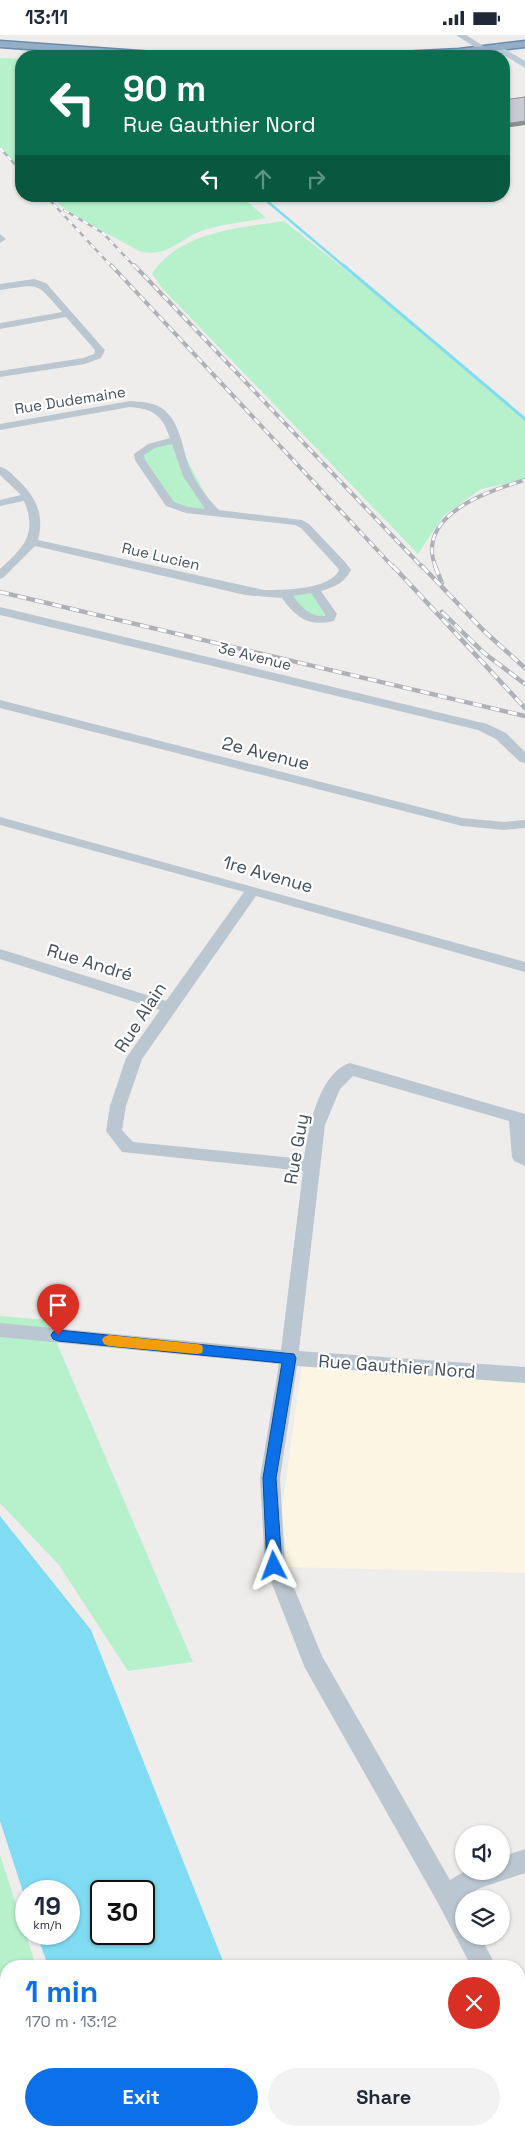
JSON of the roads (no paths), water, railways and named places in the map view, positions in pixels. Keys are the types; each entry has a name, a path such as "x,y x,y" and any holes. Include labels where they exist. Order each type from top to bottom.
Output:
{"highway":[{"path":"506,50 525,44"},
{"path":"0,46 42,50"},
{"path":"0,46 67,50"},
{"path":"510,53 525,52"}],"main road":[{"path":"510,60 525,65"},
{"path":"510,64 525,74"}],"street":[{"path":"460,35 487,50"},
{"path":"475,35 490,50"},
{"path":"0,287 34,282 43,285 100,350 98,356 85,361 0,374"},
{"path":"0,326 68,314"},
{"name":"Rue Dudemaine","path":"0,427 130,404 145,405 159,411 172,428 176,441"},
{"path":"176,441 190,480 206,504 216,513 186,510 170,504 140,460 139,454 143,450 176,441"},
{"path":"0,470 23,488 35,514 32,542 0,575"},
{"path":"0,503 28,497"},
{"name":"Rue Lucien","path":"32,542 264,594 285,594 314,589 334,583 343,576 345,570 342,565 305,526 290,520 216,513"},
{"path":"285,594 306,617 324,621 330,618 331,614 314,589"},
{"name":"3e Avenue","path":"0,611 482,727 500,735 525,759"},
{"name":"2e Avenue","path":"0,704 462,821 504,826 525,824"},
{"name":"1re Avenue","path":"0,821 525,967"},
{"name":"Rue Alain","path":"253,890 134,1058 118,1106 114,1131 128,1148 310,1166"},
{"name":"Rue André","path":"0,954 169,1007"},
{"name":"Rue Guy","path":"455,1913 313,1661 274,1566 270,1478 290,1358 316,1125 333,1086 350,1069 521,1119 520,1157 525,1160"},
{"name":"Rue Gauthier Nord","path":"0,1330 290,1358 525,1375"},
{"path":"510,1866 525,1861"},
{"path":"446,1895 472,1880"},
{"path":"471,1945 480,1960"}],"water":[{"path":"0,1516 91,1630 223,1960 46,1960 41,1945 80,1945 80,1880 19,1880 0,1821"}],"waterway":[{"path":"268,202 345,267"},
{"path":"343,265 525,419"}],"railway":[{"path":"0,148 15,164"},
{"path":"52,202 112,267"},
{"path":"64,210 103,233 135,267"},
{"path":"111,265 394,568"},
{"path":"134,265 423,568"},
{"path":"436,568 432,549 435,533 445,520 458,508 475,499 525,480"},
{"path":"393,566 525,708"},
{"path":"422,566 484,631 525,668"},
{"path":"435,566 442,583"},
{"path":"0,592 525,716"},
{"path":"442,612 484,653 525,684"}]}
